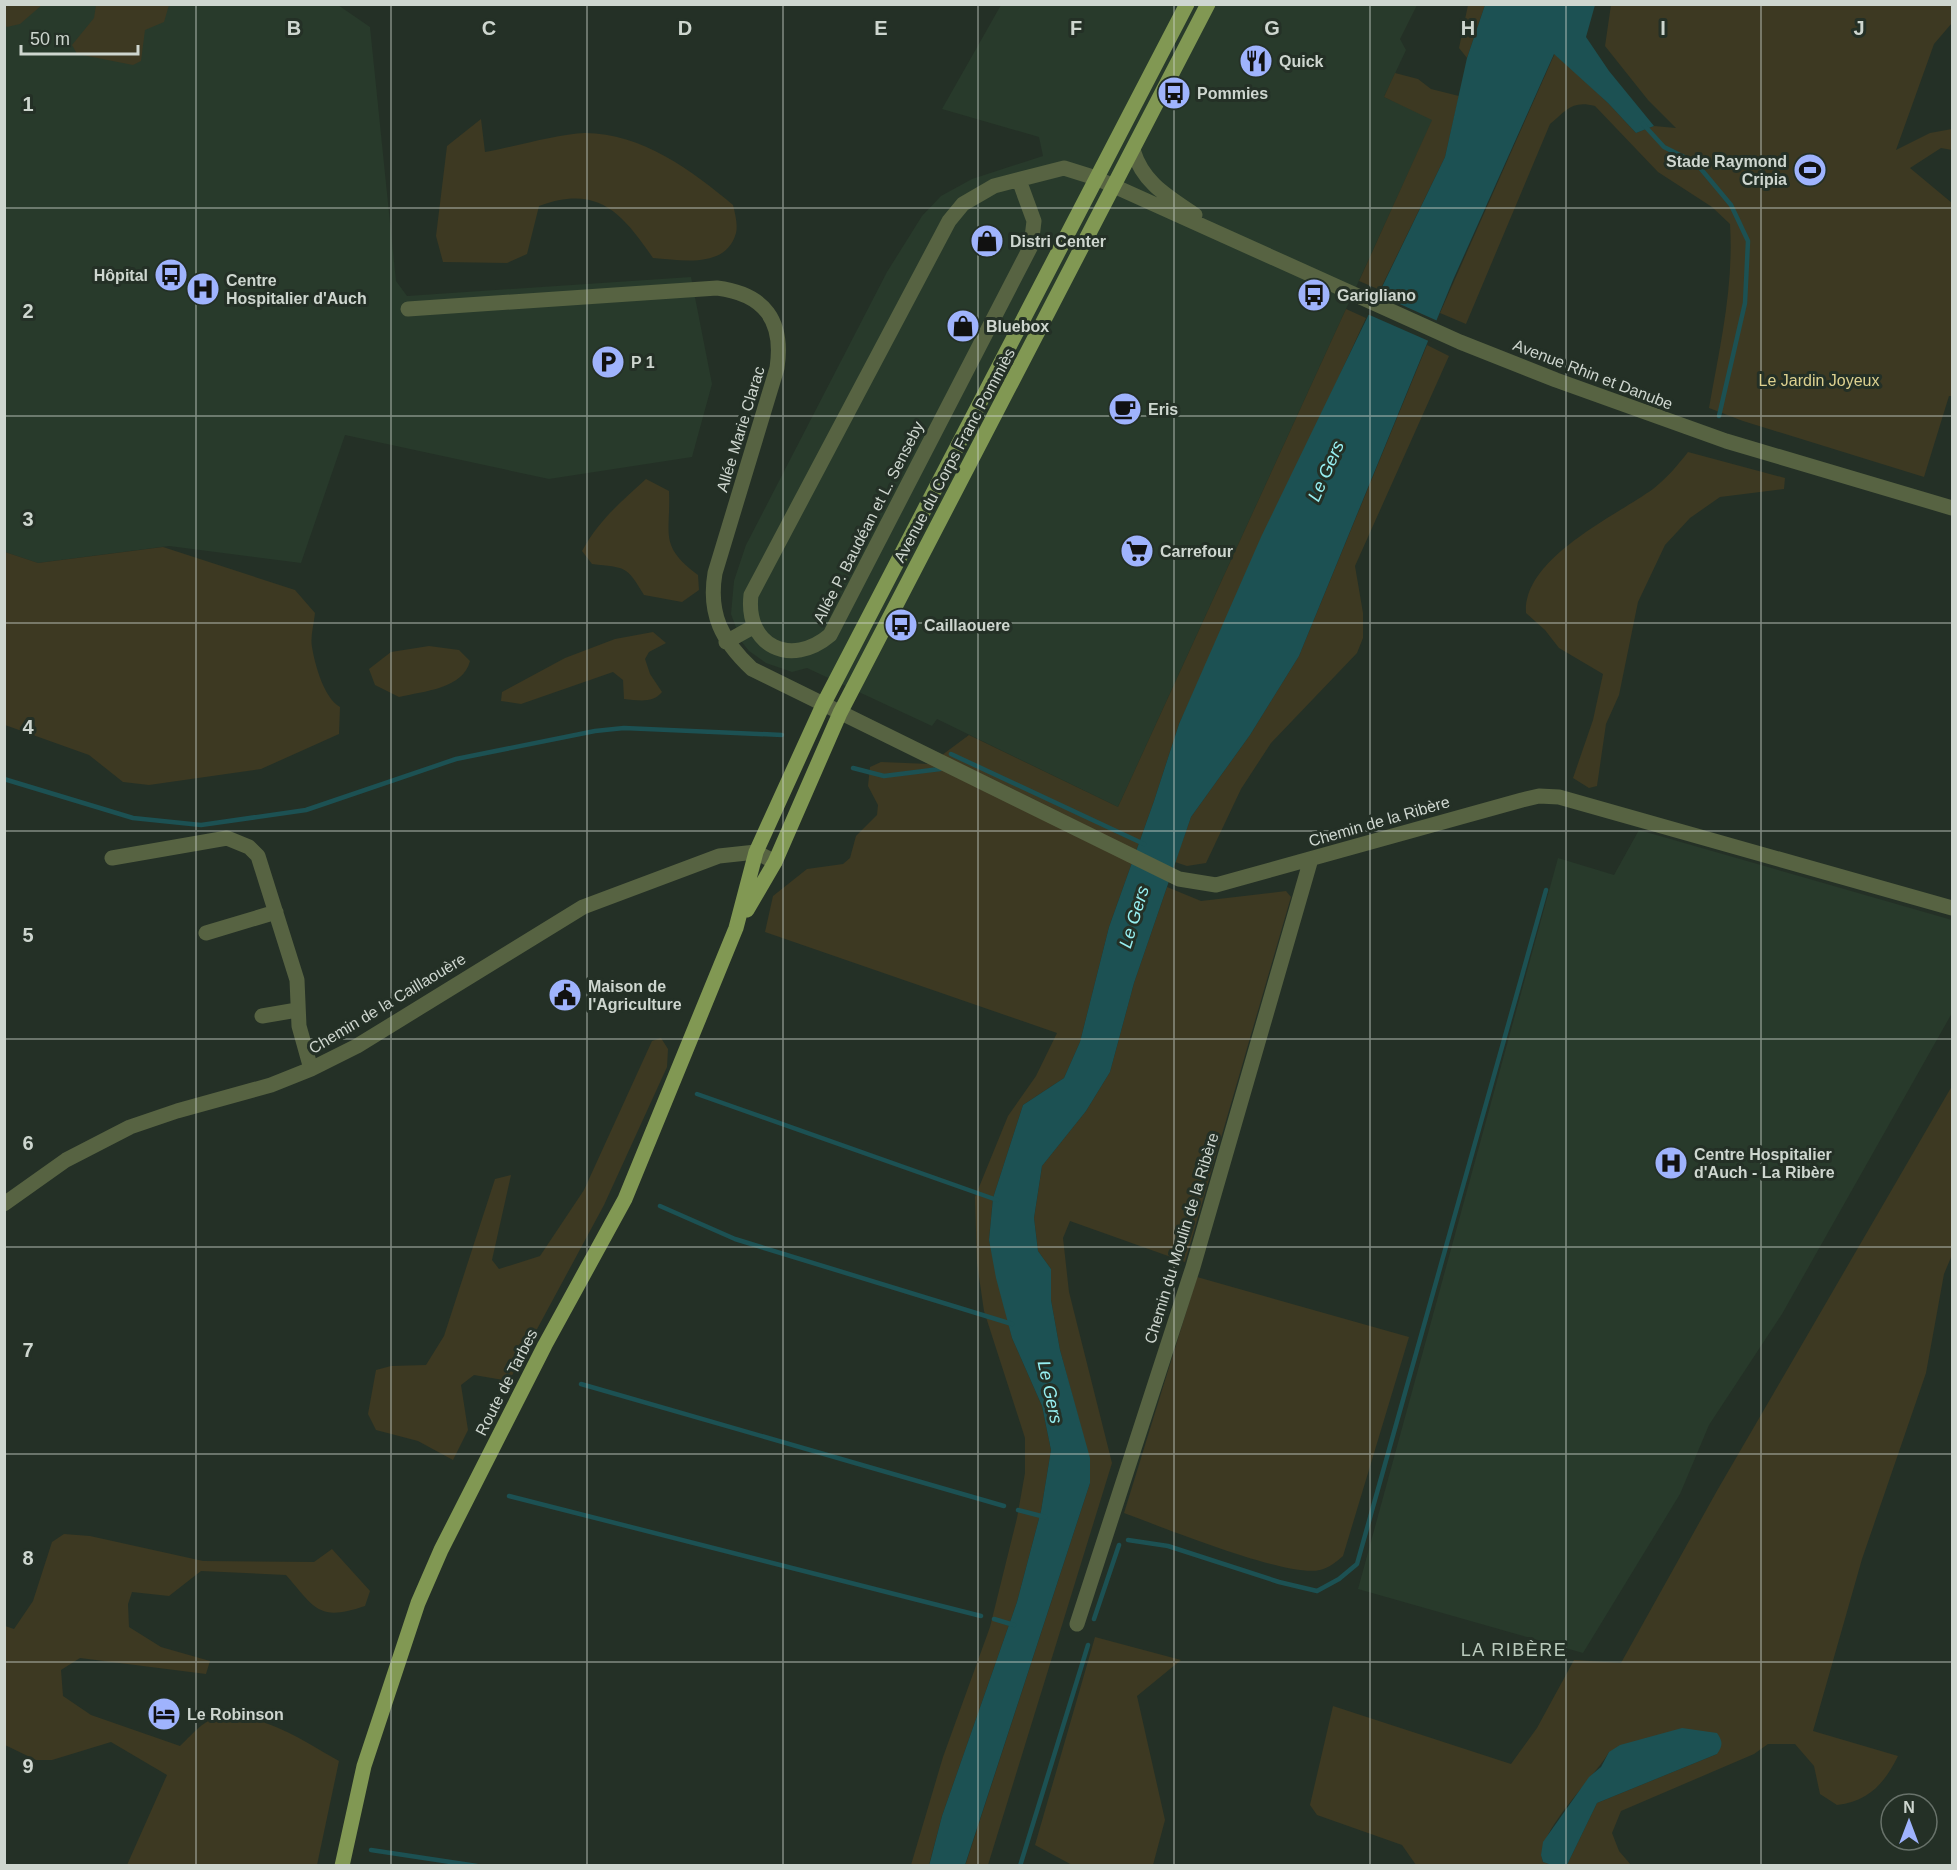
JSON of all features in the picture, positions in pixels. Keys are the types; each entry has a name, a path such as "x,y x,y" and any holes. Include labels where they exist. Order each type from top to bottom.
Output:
{"main road":[{"name":"Avenue du Corps Franc Pommiès","path":"756,852 823,705 1187,4"},
{"name":"Avenue du Corps Franc Pommiès","path":"775,862 840,713 1208,4"},
{"name":"Route de Tarbes","path":"342,1866 364,1766 422,1593 441,1550 540,1355 625,1199 736,928 756,852"},
{"name":"Route de Tarbes","path":"736,928 775,862"}],"street":[{"name":"Avenue Rhin et Danube","path":"1133,150 1142,174 1158,190 1232,240"},
{"path":"726,642 753,627 749,612 751,595 949,221 963,204 976,194 1019,180 1064,168 1096,178"},
{"name":"Avenue Rhin et Danube","path":"1096,178 1460,342 1684,427 1953,508"},
{"name":"Allée P. Baudéan et L. Senseby","path":"753,627 768,644 790,652 805,651 819,645 830,635 1031,246 1034,221 1019,180"},
{"name":"Allée Marie Clarac","path":"408,309 717,288 737,290 762,306 772,318 778,333 780,350 777,368 715,573 713,606 726,642 752,669 840,713"},
{"name":"Chemin de la Ribère","path":"840,713 1128,856 1179,879 1197,884 1216,885 1539,796 1559,797 1953,908"},
{"path":"112,858 213,839 239,842 258,856 297,980 299,1026 311,1069"},
{"path":"756,852 775,862"},
{"name":"Chemin de la Caillaouère","path":"4,1204 66,1160 122,1131 177,1111 271,1085 311,1069 357,1046 583,907 700,861 756,852"},
{"name":"Chemin du Moulin de la Ribère","path":"1077,1624 1193,1267 1311,859"},
{"path":"206,933 276,912"},
{"path":"262,1016 297,1010"}],"shaded area":[{"name":"Centre Hospitalier d'Auch","path":"4,5 338,5 370,27 396,281 407,296 691,277 712,384 692,457 549,479 345,435 301,563 169,546 38,563 5,552"},
{"path":"1001,5 1417,5 1400,39 1406,50 1384,97 1433,119 1118,807 937,719 932,726 807,668 792,672 766,663 749,651 741,641 731,614 734,581 746,545 887,272 922,216 941,196 972,179 1043,156 1039,137 942,109"},
{"name":"Centre Hospitalier d'Auch - La Ribère","path":"1639,830 1952,920 1952,1013 1782,1314 1709,1425 1680,1494 1583,1653 1358,1589 1558,858 1614,875"}],"green space":[{"path":"5,4 42,5 20,24 7,27 5,25"},
{"path":"96,4 169,5 164,22 145,30 141,61 133,65 77,54 72,45 94,18"},
{"path":"1468,5 1485,5 1467,58 1459,48"},
{"name":"Le Jardin Joyeux","path":"1611,5 1952,5 1952,23 1934,44 1896,150 1930,133 1952,129 1952,150 1941,148 1910,168 1952,203 1952,396 1949,396 1924,477 1743,421 1709,408 1728,293 1730,224 1712,207 1658,172 1595,106 1575,105 1550,124 1466,324 1440,313 1555,53 1636,133 1654,126 1676,128 1648,100 1605,46"},
{"path":"1395,73 1418,79 1431,89 1459,96 1445,157 1380,290 1359,281 1432,120 1384,97"},
{"path":"481,119 485,152 549,138 585,133 626,139 665,156 701,179 733,205 737,230 731,244 723,252 702,260 653,258 619,216 606,207 593,201 560,200 539,206 527,254 507,263 443,262 436,236 447,146"},
{"path":"1346,309 1366,318 1179,724 1109,927 1080,1042 1064,1078 1023,1105 993,1198 989,1240 1012,1338 1042,1406 1051,1450 1041,1511 1017,1602 942,1816 929,1865 911,1865 943,1757 990,1627 1017,1518 1025,1473 1025,1438 984,1311 977,1263 975,1197 1008,1116 1036,1076 1057,1033 765,932 773,896 807,869 843,864 850,858 856,836 877,815 878,805 868,786 870,767 881,762 930,764 969,735 1118,807"},
{"path":"1427,345 1449,356 1355,566 1363,613 1363,638 1357,653 1271,743 1241,789 1206,863 1187,866 1175,862 1191,817 1250,735 1299,656"},
{"path":"1688,452 1785,478 1784,489 1720,497 1690,518 1665,545 1638,602 1619,695 1606,724 1597,786 1589,788 1573,778 1593,720 1603,674 1559,648 1545,630 1526,613 1529,593 1539,574 1555,557 1595,526 1653,489 1672,472"},
{"path":"646,479 669,491 669,538 672,547 685,565 698,575 699,590 682,602 644,595 629,573 612,566 592,564 582,551 603,521"},
{"path":"163,547 295,590 315,613 311,639 313,654 325,689 334,703 340,707 339,734 261,769 149,785 123,782 89,755 5,725 5,552 38,563"},
{"path":"653,632 666,643 649,652 645,659 650,674 662,692 654,698 624,699 623,680 613,672 521,704 501,701 502,692 565,658 615,639"},
{"path":"429,646 459,650 470,661 466,670 451,683 399,697 375,685 369,669 391,652"},
{"path":"1167,887 1201,901 1286,891 1291,897 1185,1262 1070,1221 1063,1238 1069,1292 1112,1463 988,1865 965,1866 1090,1483 1089,1458 1060,1350 1051,1300 1051,1269 1038,1251 1034,1218 1042,1166 1086,1111 1110,1072 1134,983"},
{"path":"661,1038 668,1049 667,1067 604,1205 509,1381 474,1375 461,1385 468,1430 453,1460 418,1441 376,1430 368,1414 376,1370 391,1366 426,1365 444,1336 495,1179 511,1175 492,1260 499,1269 540,1256 584,1190 652,1041"},
{"path":"1952,1086 1952,1255 1944,1274 1926,1373 1862,1559 1813,1731 1898,1756 1881,1783 1858,1800 1837,1805 1820,1794 1814,1766 1795,1744 1768,1744 1754,1754 1621,1811 1612,1833 1619,1851 1631,1865 1567,1865 1597,1803 1717,1754 1609,1752 1567,1806 1547,1837 1542,1851 1543,1862 1552,1865 1416,1865 1402,1845 1317,1815 1310,1805 1333,1706 1511,1764 1537,1728 1574,1660 1621,1663 1718,1489"},
{"path":"1197,1277 1409,1337 1343,1556 1326,1568 1304,1570 1254,1559 1124,1513"},
{"path":"64,1534 90,1536 203,1561 314,1562 332,1549 370,1591 365,1606 337,1613 327,1612 311,1604 286,1575 201,1571 169,1596 132,1592 128,1604 129,1627 161,1647 210,1661 206,1674 80,1658 61,1670 63,1696 91,1715 180,1746 197,1729 212,1719 233,1717 265,1723 281,1729 339,1761 317,1865 127,1865 167,1775 111,1742 52,1760 36,1760 5,1745 5,1626 14,1629 33,1601 52,1542"},
{"path":"1095,1637 1181,1660 1137,1696 1165,1820 1153,1865 1072,1865 1035,1845"}],"water":[{"name":"Le Gers","path":"1485,5 1595,5 1586,37 1609,71 1654,126 1636,133 1608,103 1554,54 1453,280 1299,656 1250,735 1191,817 1134,983 1110,1072 1086,1111 1042,1166 1034,1218 1038,1251 1051,1269 1051,1300 1060,1350 1090,1458 1090,1483 965,1865 929,1866 942,1816 1017,1602 1041,1511 1051,1450 1042,1406 1012,1338 996,1278 989,1240 993,1198 1023,1105 1064,1078 1080,1042 1109,927 1179,724 1261,537 1445,157 1467,58"},
{"path":"1682,1728 1717,1733 1722,1744 1717,1754 1597,1803 1567,1865 1552,1865 1543,1862 1541,1855 1543,1842 1589,1777 1601,1767 1609,1752 1620,1745"}],"pier":[{"path":"1375,293 1440,322 1431,342 1365,313"}],"waterway":[{"path":"1643,124 1664,147 1696,163 1731,205 1748,241 1745,303 1719,416"},
{"path":"4,779 133,818 201,825 306,810 456,759 595,731 624,728 782,735"},
{"path":"951,754 1144,844"},
{"path":"853,768 884,776 940,769"},
{"path":"1128,1540 1168,1546 1279,1582 1317,1591 1339,1579 1357,1564 1546,890"},
{"path":"697,1094 997,1200"},
{"path":"660,1206 735,1239 1012,1324"},
{"path":"581,1384 1004,1506"},
{"path":"509,1496 981,1616"},
{"path":"1018,1510 1045,1517"},
{"path":"1094,1619 1119,1545"},
{"path":"994,1619 1014,1625"},
{"path":"1020,1866 1088,1645"},
{"path":"371,1850 477,1866"}],"place":[{"name":"Quick","path":"1256,61"},
{"name":"Pommies","path":"1174,93"},
{"name":"Stade Raymond Cripia","path":"1810,170"},
{"name":"Distri Center","path":"987,241"},
{"name":"Hôpital","path":"171,275"},
{"name":"Centre Hospitalier d'Auch","path":"203,289"},
{"name":"Garigliano","path":"1314,295"},
{"name":"Bluebox","path":"963,326"},
{"name":"P 1","path":"608,362"},
{"name":"Eris","path":"1125,409"},
{"name":"Carrefour","path":"1137,551"},
{"name":"Caillaouere","path":"901,625"},
{"name":"Maison de l'Agriculture","path":"565,995"},
{"name":"Centre Hospitalier d'Auch - La Ribère","path":"1671,1163"},
{"name":"Le Robinson","path":"164,1714"}],"district":[{"name":"LA RIBÈRE","path":"1514,1650"}]}
